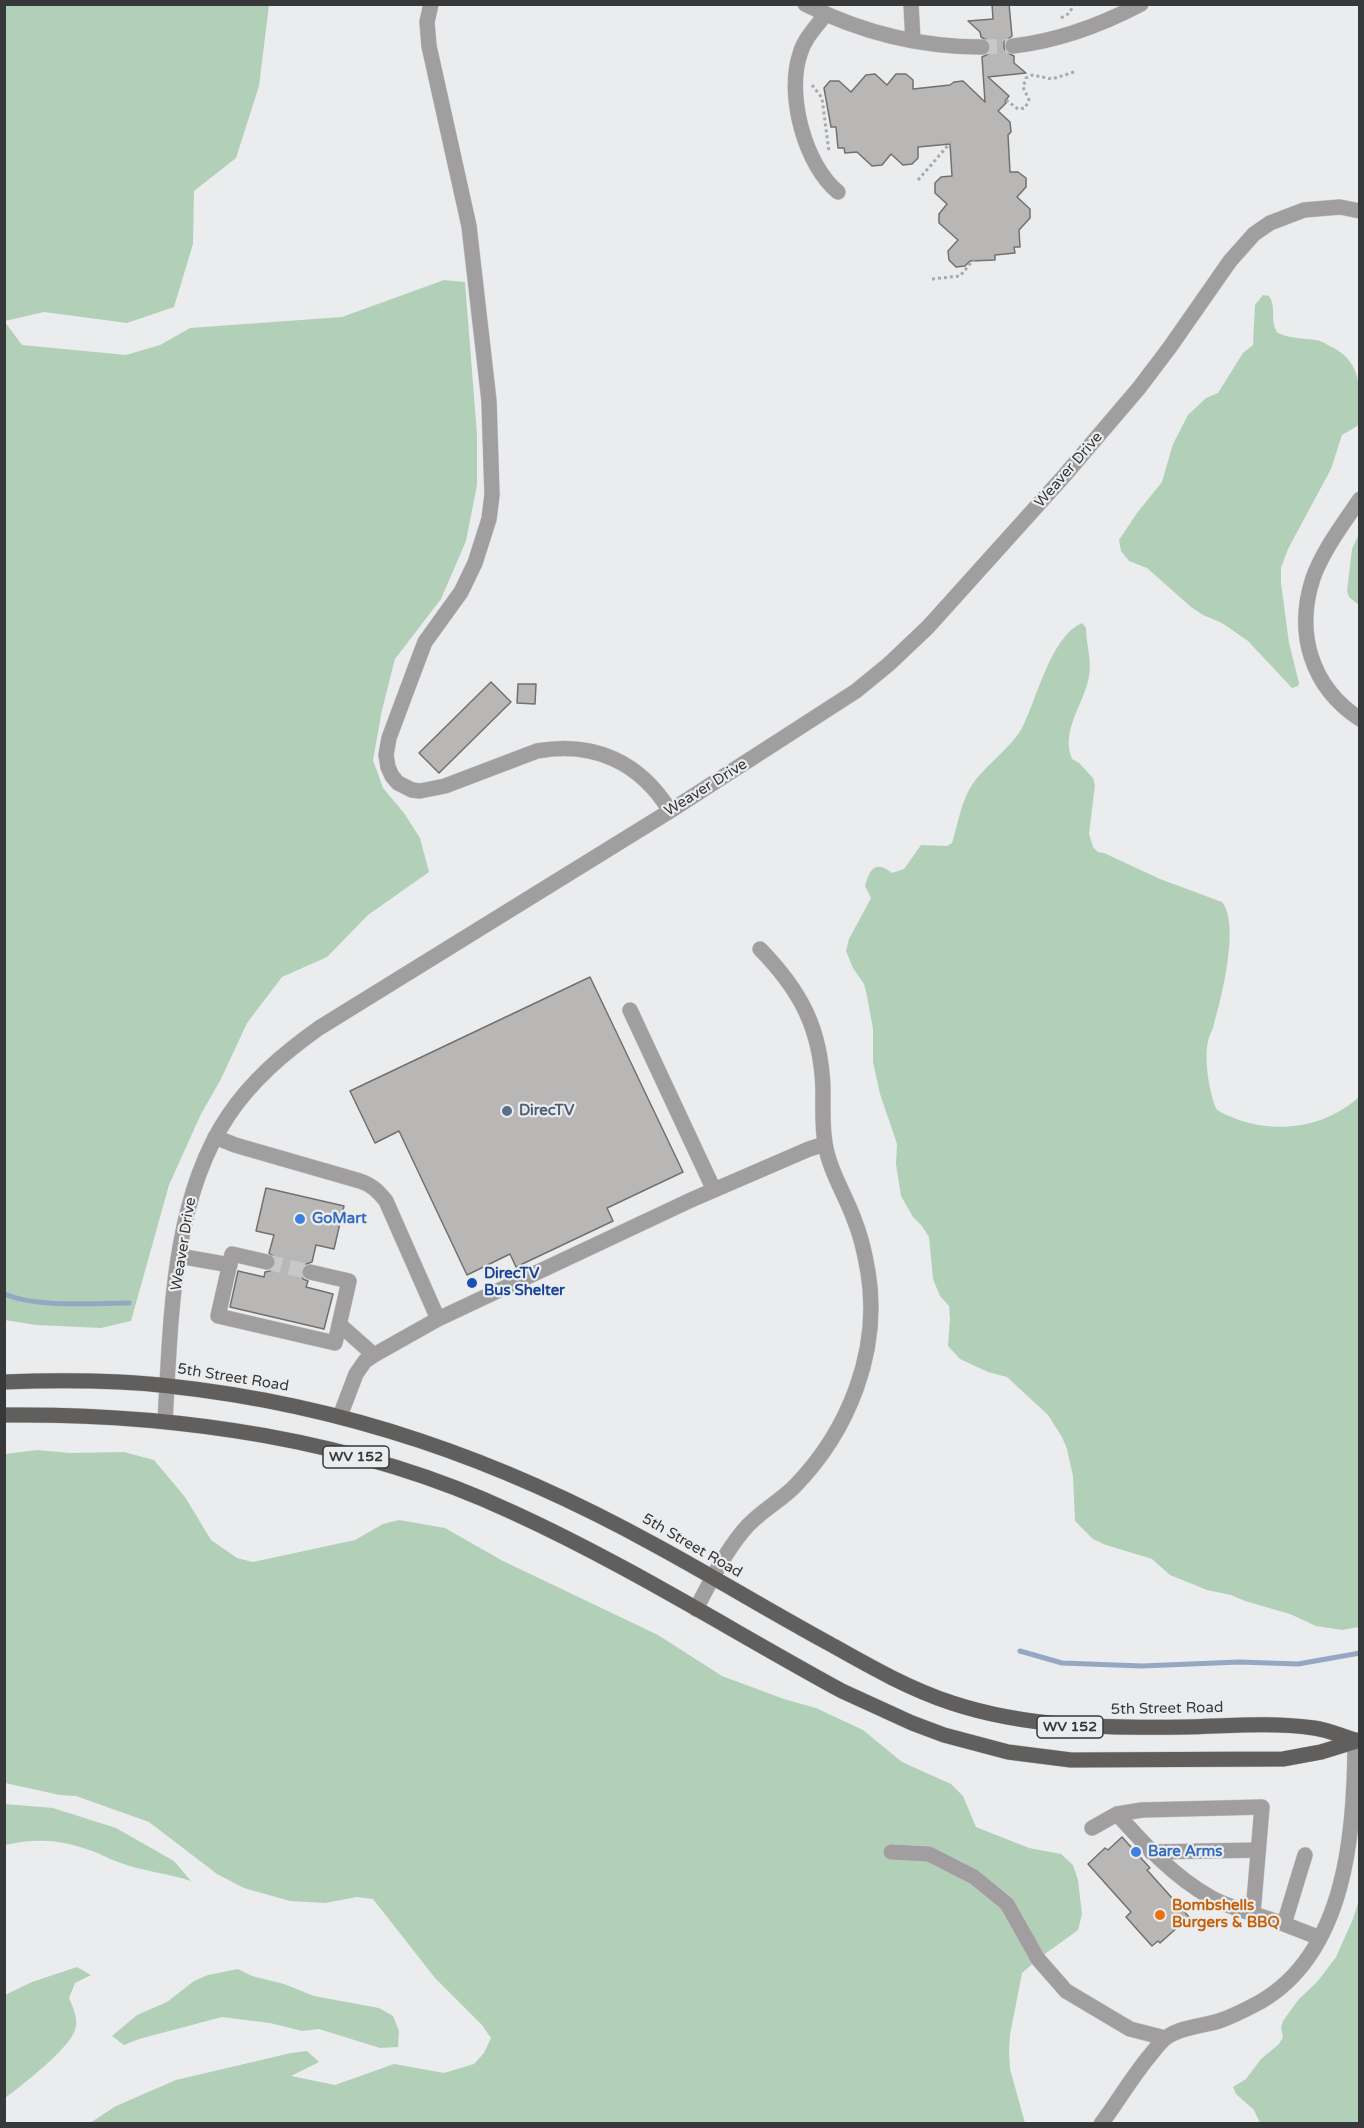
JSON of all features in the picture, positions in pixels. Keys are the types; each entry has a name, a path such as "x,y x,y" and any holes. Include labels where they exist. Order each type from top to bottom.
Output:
{"main road":[{"name":"5th Street Road","path":"4,1382 46,1380 167,1385 282,1403 340,1416 413,1437 476,1459 536,1484 646,1540 885,1675 950,1702 984,1713 1059,1726 1094,1728 1282,1725 1318,1729 1357,1740"},
{"name":"WV 152","path":"4,1415 47,1414 165,1421 296,1442 407,1472 510,1511 589,1549 833,1686 880,1709 944,1735 1008,1752 1040,1757 1102,1761 1282,1759 1321,1752 1357,1740"}],"street":[{"path":"430,4 427,22 429,46 469,225 489,401 492,495 489,519 475,563 461,592 425,642 389,738 386,755 388,767 398,783 420,791 445,786 537,752 552,749 579,749 609,757 633,770 653,786 670,811"},
{"path":"805,4 851,25 913,41 939,46 982,48"},
{"path":"910,4 913,41"},
{"path":"1013,46 1060,37 1108,20 1141,4"},
{"path":"825,15 807,38 800,54 796,93 809,153 817,169 838,192"},
{"name":"Weaver Drive","path":"165,1421 179,1256 191,1193 215,1137 243,1095 266,1070 289,1050 368,997 670,811 856,691 928,627 1065,476 1139,388 1230,261 1254,234 1286,215 1304,210 1340,207 1359,211"},
{"path":"1359,499 1324,555 1313,578 1306,603 1305,626 1310,653 1318,675 1330,694 1345,709 1359,718"},
{"path":"696,1608 743,1530 795,1486 826,1447 847,1411 861,1377 870,1325 871,1300 868,1273 855,1220 837,1180 825,1144 821,1062 812,1022 793,987 760,949"},
{"path":"630,1010 714,1190"},
{"path":"215,1137 235,1145 370,1184 386,1201 438,1318"},
{"path":"340,1416 356,1374 365,1361 438,1318 714,1190 808,1149 825,1144"},
{"path":"267,1262 232,1254 218,1316 335,1343 349,1281 310,1272"},
{"path":"179,1256 230,1266"},
{"path":"339,1324 374,1355"},
{"path":"1101,2124 1143,2064 1165,2038 1243,2012 1263,2000 1279,1989 1293,1974 1320,1938 1332,1913 1342,1882 1355,1780 1357,1740"},
{"path":"1092,1828 1118,1814 1142,1810 1262,1807 1253,1913"},
{"path":"1118,1814 1151,1852 1179,1877 1212,1898 1320,1938"},
{"path":"1151,1852 1258,1850"},
{"path":"891,1852 929,1854 974,1877 1007,1904 1038,1959 1066,1991 1130,2029 1165,2038"},
{"path":"1284,1924 1305,1855"}],"path":[{"path":"1006,100 1018,109 1025,108 1029,100 1023,87 1026,78 1032,75 1052,79 1074,72"},
{"path":"807,81 821,94 828,122 829,160"},
{"path":"918,180 951,142"},
{"path":"932,279 960,276 974,259"}],"green space":[{"path":"4,5 269,5 259,86 236,158 194,191 193,244 174,307 127,323 44,312 5,321"},
{"path":"444,280 465,282 477,435 477,485 466,541 441,599 395,659 382,710 373,760 383,788 404,813 420,838 429,872 368,915 327,957 282,977 247,1023 221,1079 201,1114 169,1185 131,1321 101,1328 36,1325 5,1320 5,322 22,345 126,355 160,345 190,328 342,317"},
{"path":"1263,295 1269,296 1273,305 1274,324 1278,333 1319,341 1332,347 1350,361 1358,380 1360,402 1359,425 1342,435 1331,469 1288,549 1281,568 1289,643 1299,683 1298,686 1292,688 1248,641 1222,623 1191,607 1147,568 1129,561 1121,551 1119,540 1162,482 1173,444 1188,415 1206,398 1218,393 1243,353 1253,345 1255,305"},
{"path":"1359,534 1360,605 1349,597 1347,591 1352,549"},
{"path":"1082,623 1086,628 1090,670 1087,686 1071,727 1069,748 1072,759 1093,778 1095,785 1089,834 1093,847 1098,852 1160,879 1222,902 1227,912 1228,961 1207,1048 1208,1076 1217,1110 1253,1124 1271,1127 1290,1126 1327,1117 1344,1109 1359,1097 1359,1627 1342,1630 1316,1626 1290,1614 1231,1595 1207,1590 1170,1575 1152,1559 1093,1539 1075,1521 1073,1476 1067,1449 1048,1415 1007,1377 988,1372 960,1359 948,1346 949,1306 940,1296 933,1279 929,1237 913,1217 901,1196 896,1164 897,1144 880,1094 873,1062 873,1029 867,996 864,984 853,968 846,951 849,939 871,898 865,886 874,868 881,867 892,873 904,869 921,845 947,846 952,843 962,806 972,785 1018,735 1053,654 1071,630"},
{"path":"37,1450 70,1453 124,1452 154,1460 185,1497 211,1540 237,1558 253,1562 355,1540 383,1524 399,1520 445,1528 503,1561 658,1635 722,1676 816,1708 863,1730 902,1762 951,1784 963,1796 976,1827 1029,1848 1061,1854 1073,1865 1078,1880 1082,1914 1078,1930 1022,1973 1009,2051 1010,2069 1025,2123 90,2123 116,2106 176,2080 291,2053 307,2051 319,2062 291,2076 335,2085 394,2064 444,2073 474,2064 484,2053 491,2038 482,2025 435,1978 373,1899 357,1897 325,1903 290,1901 244,1888 217,1874 149,1822 76,1796 60,1795 5,1783 5,1454"},
{"path":"5,1804 53,1808 116,1828 174,1861 191,1881 127,1865 70,1844 27,1841 5,1845"},
{"path":"1359,1900 1359,2123 1260,2123 1254,2110 1236,2094 1233,2087 1246,2079 1261,2059 1279,2044 1283,2037 1281,2028 1283,2021 1336,1957"},
{"path":"77,1967 91,1975 75,1983 69,1998 76,2022 71,2038 44,2067 5,2098 5,1995 32,1982"},
{"path":"238,1969 252,1976 284,1984 314,1996 379,2008 393,2016 399,2031 398,2047 380,2048 319,2029 302,2031 270,2023 222,2017 124,2045 112,2036 137,2015 167,2002 194,1981 208,1975"}],"building":[{"path":"992,4 1009,4 1012,36 1004,42 1004,48 1006,52 1014,56 1014,63 1026,73 988,77 1009,96 998,111 1010,122 1011,132 1008,135 1010,172 1018,172 1026,178 1026,187 1017,197 1030,209 1030,218 1019,230 1020,247 1014,247 1015,253 995,255 995,260 970,261 965,266 956,267 949,260 948,251 958,240 939,223 939,214 947,204 935,193 935,183 941,177 952,176 950,144 918,147 918,158 912,164 903,165 891,154 882,165 872,166 857,152 845,153 844,148 838,148 836,127 831,127 824,88 830,81 839,81 851,92 866,75 875,74 887,85 896,74 906,74 913,80 913,89 950,85 963,81 985,102 982,57 990,53 992,47 990,42 981,37 980,32 968,21 993,19"},
{"path":"491,682 511,702 439,773 419,753"},
{"path":"518,684 536,684 535,704 517,703"},
{"name":"DirecTV","path":"590,977 683,1172 607,1208 613,1221 516,1267 510,1254 467,1275 399,1131 375,1143 350,1091"},
{"path":"266,1188 344,1206 334,1249 316,1245 312,1262 303,1265 300,1270 303,1279 308,1281 306,1287 333,1294 324,1329 230,1307 238,1271 264,1277 265,1272 270,1271 276,1265 276,1259 269,1253 274,1235 256,1231"},
{"path":"1122,1837 1150,1868 1147,1870 1189,1917 1160,1943 1158,1941 1152,1946 1126,1917 1131,1912 1088,1864 1105,1848 1108,1850"}],"waterway":[{"path":"4,1294 49,1303 129,1303"},
{"path":"1020,1651 1062,1663 1142,1666 1239,1662 1298,1664 1360,1653"}],"tunnel":[{"path":"982,47 1013,46"},
{"path":"267,1262 310,1272"}],"place":[{"name":"DirecTV","path":"507,1111"},
{"name":"GoMart","path":"300,1219"},
{"name":"DirecTV Bus Shelter","path":"472,1283"},
{"name":"Bare Arms","path":"1136,1852"},
{"name":"Bombshells Burgers & BBQ","path":"1160,1915"}]}
